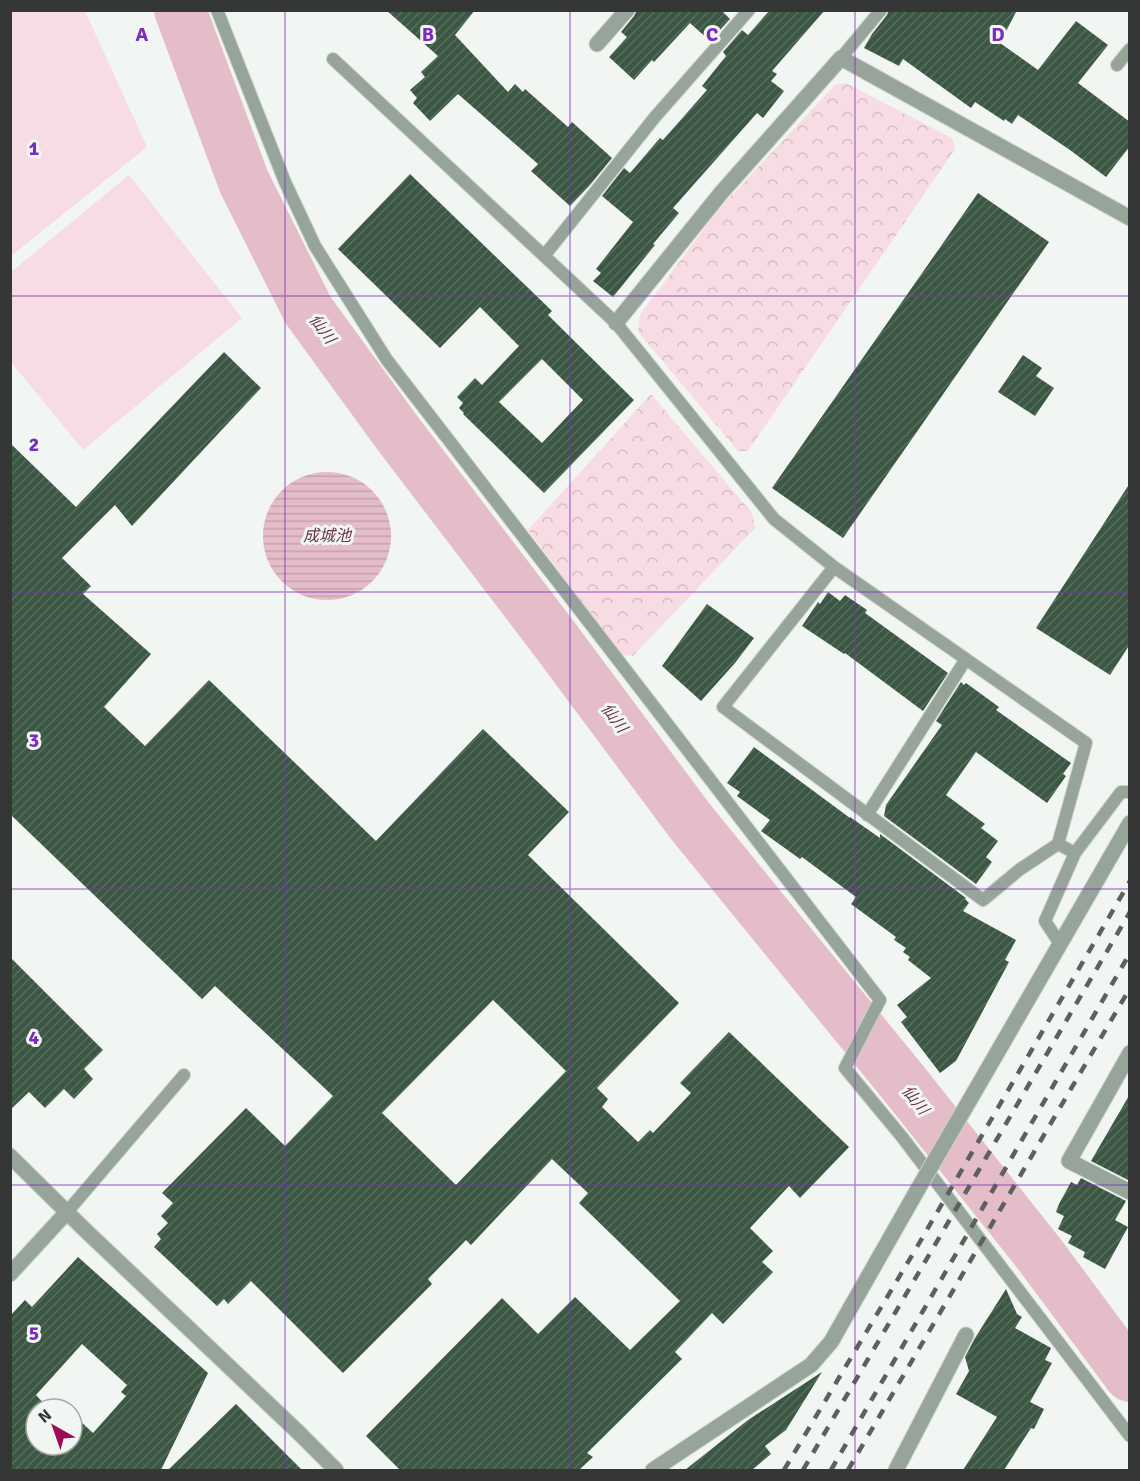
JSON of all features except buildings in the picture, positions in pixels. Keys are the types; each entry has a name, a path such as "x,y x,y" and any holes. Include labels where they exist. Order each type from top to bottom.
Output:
{"street":[{"path":"597,44 627,10"},
{"path":"616,323 721,193 841,58 1130,218"},
{"path":"653,1470 811,1365 831,1342 1130,823"},
{"path":"1130,1053 1069,1161 1130,1192"},
{"path":"10,1156 336,1470"},
{"path":"10,1274 67,1212"},
{"path":"896,1470 966,1335"},
{"path":"905,1456 911,1470"}],"lane":[{"path":"217,10 285,182 315,246 387,360 880,1000 845,1068 902,1137 1130,1436"},
{"path":"544,256 655,117 749,10"},
{"path":"841,58 881,10"},
{"path":"1117,65 1130,49"},
{"path":"333,59 616,323 774,519 834,567 1086,743 1058,844 1019,870 982,900 723,707 834,567"},
{"path":"867,815 966,659"},
{"path":"1060,944 1045,921 1075,853 1121,792 1130,792"},
{"path":"1058,844 1075,853"},
{"path":"67,1212 184,1075"}],"green space":[{"path":"11,10 85,11 147,147 11,256"},
{"path":"846,83 952,138 955,149 748,451 738,451 638,332 640,315 717,211 835,85"},
{"path":"129,175 242,318 83,450 11,362 11,272"},
{"path":"651,394 752,513 755,528 633,656 622,655 528,530"}],"water":[{"name":"成城池","path":"327,472 352,476 373,490 387,511 391,536 387,561 373,582 352,596 327,600 302,596 281,582 267,561 263,536 267,511 281,490 302,476"}],"waterway":[{"name":"仙川","path":"180,10 244,182 308,310 396,431 690,821 1040,1255 1130,1376"}],"railway":[{"path":"784,1470 1130,881"},
{"path":"803,1470 1130,912"},
{"path":"831,1470 1130,953"},
{"path":"848,1470 1130,988"}]}
